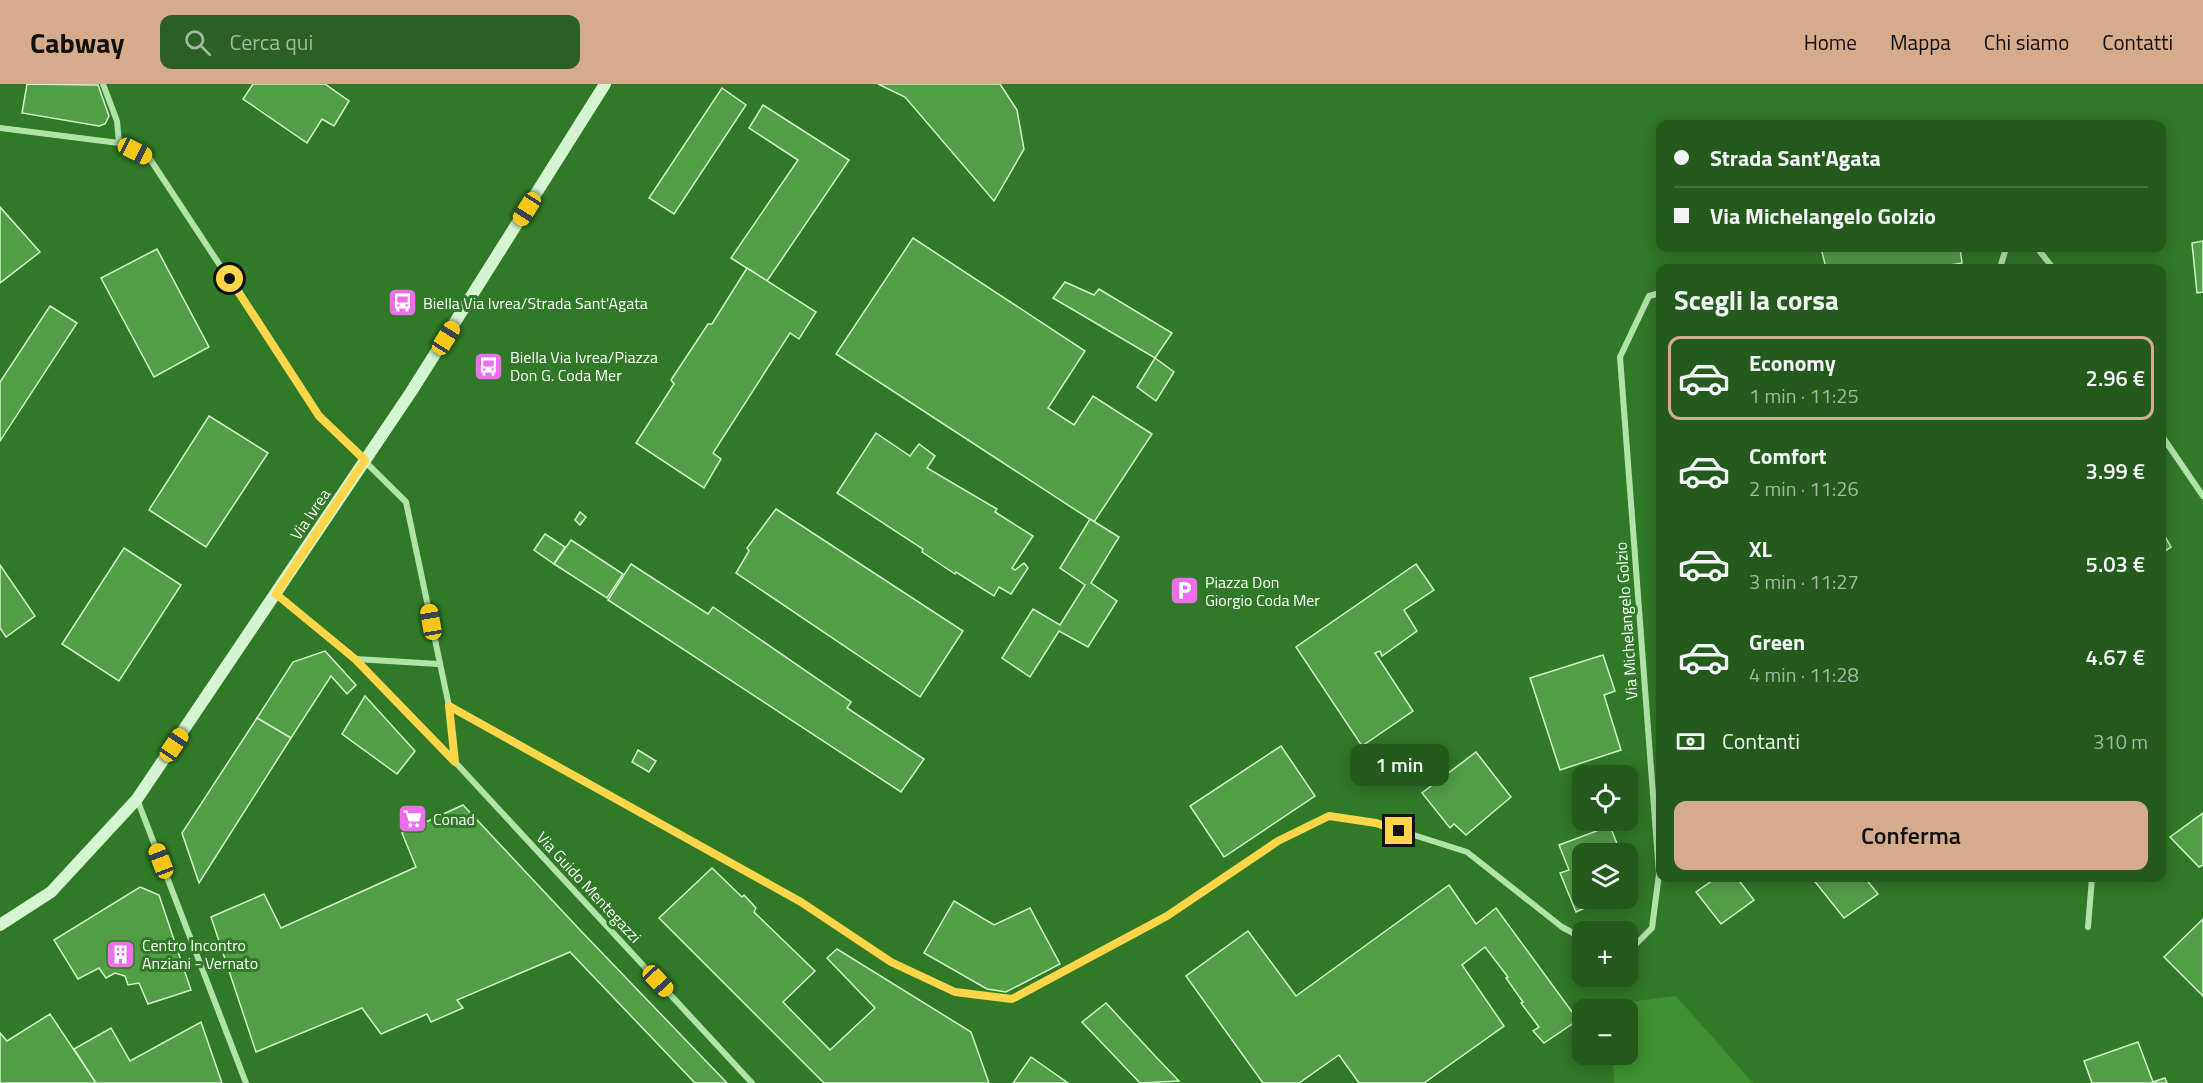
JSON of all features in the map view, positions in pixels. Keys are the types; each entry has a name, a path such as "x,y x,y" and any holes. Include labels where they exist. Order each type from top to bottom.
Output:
{"main road":[{"name":"Via Ivrea","path":"0,926 51,892 137,799 411,392 605,84"}],"street":[{"path":"103,84 117,121 119,143"},
{"path":"0,128 119,143 150,159 319,416 406,502 416,540 438,664 449,706 455,762"},
{"path":"2040,252 2050,264"},
{"name":"Via Michelangelo Golzio","path":"1656,294 1649,296 1620,357 1656,834"},
{"path":"2166,442 2203,496"},
{"name":"Via Guido Mentegazzi","path":"276,594 355,659 455,762 752,1083"},
{"path":"355,659 438,664"},
{"path":"449,706 801,902 891,962 955,992 1012,999 1167,916 1278,841 1329,816 1376,823 1467,852 1572,932"},
{"path":"137,799 246,1083"},
{"name":"Via Michelangelo Golzio","path":"1638,942 1652,928 1658,882"},
{"path":"2088,927 2092,882"}],"green space":[{"path":"1676,996 1753,1083 1614,1083 1613,1065 1638,1065 1638,1001"}],"building":[{"path":"27,84 98,85 109,116 105,124 99,126 22,113"},
{"path":"253,84 325,84 349,101 334,126 322,119 307,143 243,99"},
{"path":"878,84 1000,84 1017,110 1024,149 994,201 905,97"},
{"path":"722,88 746,105 674,214 649,198"},
{"path":"763,105 849,160 767,281 731,258 798,160 749,128"},
{"path":"0,207 40,252 0,283"},
{"path":"913,238 1085,351 1048,408 1074,425 1093,396 1152,434 1094,522 836,354"},
{"path":"2203,241 2203,292 2197,293 2192,243"},
{"path":"157,249 209,347 154,377 101,278"},
{"path":"1822,252 1961,252 1962,263 1956,264 1825,264"},
{"path":"747,268 816,312 799,339 790,333 713,453 721,459 704,488 636,443 674,384 671,380 708,324 712,324"},
{"path":"1065,282 1094,295 1099,289 1172,333 1155,358 1053,298"},
{"path":"50,306 77,323 0,441 0,382"},
{"path":"1155,358 1174,372 1156,401 1137,387"},
{"path":"209,416 268,453 206,547 149,510"},
{"path":"876,433 910,456 919,444 935,456 927,468 997,509 995,512 1033,536 1012,568 1015,570 1024,563 1028,568 1011,594 999,587 994,596 956,572 955,574 922,552 923,549 837,493"},
{"path":"776,509 963,631 920,697 736,573 749,551 747,548"},
{"path":"580,512 586,517 580,525 575,520"},
{"path":"1090,519 1119,537 1091,583 1117,601 1088,647 1059,631 1030,677 1002,658 1033,609 1060,625 1085,585 1060,568"},
{"path":"545,534 565,547 554,564 534,550"},
{"path":"2166,538 2171,547 2166,550"},
{"path":"571,540 623,574 607,598 554,564"},
{"path":"124,548 181,585 119,681 62,644"},
{"path":"631,564 708,614 713,607 851,702 847,708 924,759 901,792 608,600"},
{"path":"1416,564 1434,590 1404,610 1417,631 1382,656 1380,651 1375,653 1413,711 1362,746 1296,647"},
{"path":"0,565 35,616 6,637 0,628"},
{"path":"325,651 356,685 347,694 331,676 291,738 257,718 293,662"},
{"path":"1603,655 1615,691 1604,695 1621,750 1560,770 1530,678"},
{"path":"365,696 415,751 397,774 342,734"},
{"path":"257,718 291,738 199,883 182,833"},
{"path":"1281,746 1315,796 1224,857 1190,806"},
{"path":"638,750 656,761 649,772 632,762"},
{"path":"1476,752 1511,797 1466,835 1454,824 1450,828 1422,793"},
{"path":"463,805 727,1083 695,1083 570,952 457,1000 463,1008 431,1022 427,1014 381,1034 362,1008 256,1052 211,917 264,894 281,928 416,867 402,833"},
{"path":"2203,813 2203,865 2199,867 2170,837"},
{"path":"1597,831 1612,831 1617,843 1572,843 1572,902 1560,873 1569,870 1559,845"},
{"path":"712,868 742,897 744,895 756,908 754,912 815,971 783,1002 830,1050 875,1008 827,958 837,949 971,1032 989,1083 824,1083 659,918"},
{"path":"1710,882 1740,882 1754,900 1721,924 1696,892"},
{"path":"1815,882 1868,882 1878,894 1844,918"},
{"path":"1449,885 1476,924 1496,908 1572,1012 1572,1024 1544,1043 1533,1031 1539,1027 1521,1003 1523,1002 1506,978 1508,977 1485,947 1462,965 1504,1026 1424,1083 1359,1083 1339,1055 1299,1083 1263,1083 1186,976 1248,931 1296,996"},
{"name":"Centro Incontro Anziani - Vernato","path":"140,887 159,895 191,990 148,1004 139,983 128,985 125,976 115,973 106,978 99,968 78,979 54,940"},
{"path":"954,901 994,925 1030,908 1060,964 1006,992 987,989 924,953"},
{"path":"2203,919 2203,996 2164,957"},
{"path":"1106,1003 1179,1081 1140,1083 1082,1022"},
{"path":"50,1014 96,1083 0,1083 0,1033 7,1041"},
{"path":"201,1022 222,1083 96,1083 74,1049 111,1028 130,1061"},
{"path":"2138,1042 2153,1082 2165,1078 2167,1083 2092,1083 2084,1061"},
{"path":"1031,1057 1068,1083 1013,1083"}],"place":[{"name":"Biella Via Ivrea/Strada Sant'Agata","path":"402,303"},
{"name":"Biella Via Ivrea/Piazza Don G. Coda Mer","path":"489,366"},
{"name":"Piazza Don Giorgio Coda Mer","path":"1184,591"},
{"name":"Conad","path":"412,819"},
{"name":"Centro Incontro Anziani - Vernato","path":"121,954"}],"route":[{"path":"230,279 319,416 365,460 276,594 355,659 455,762 449,706 801,902 891,962 955,992 1012,999 1167,916 1278,841 1329,816 1376,823 1399,831"}]}
